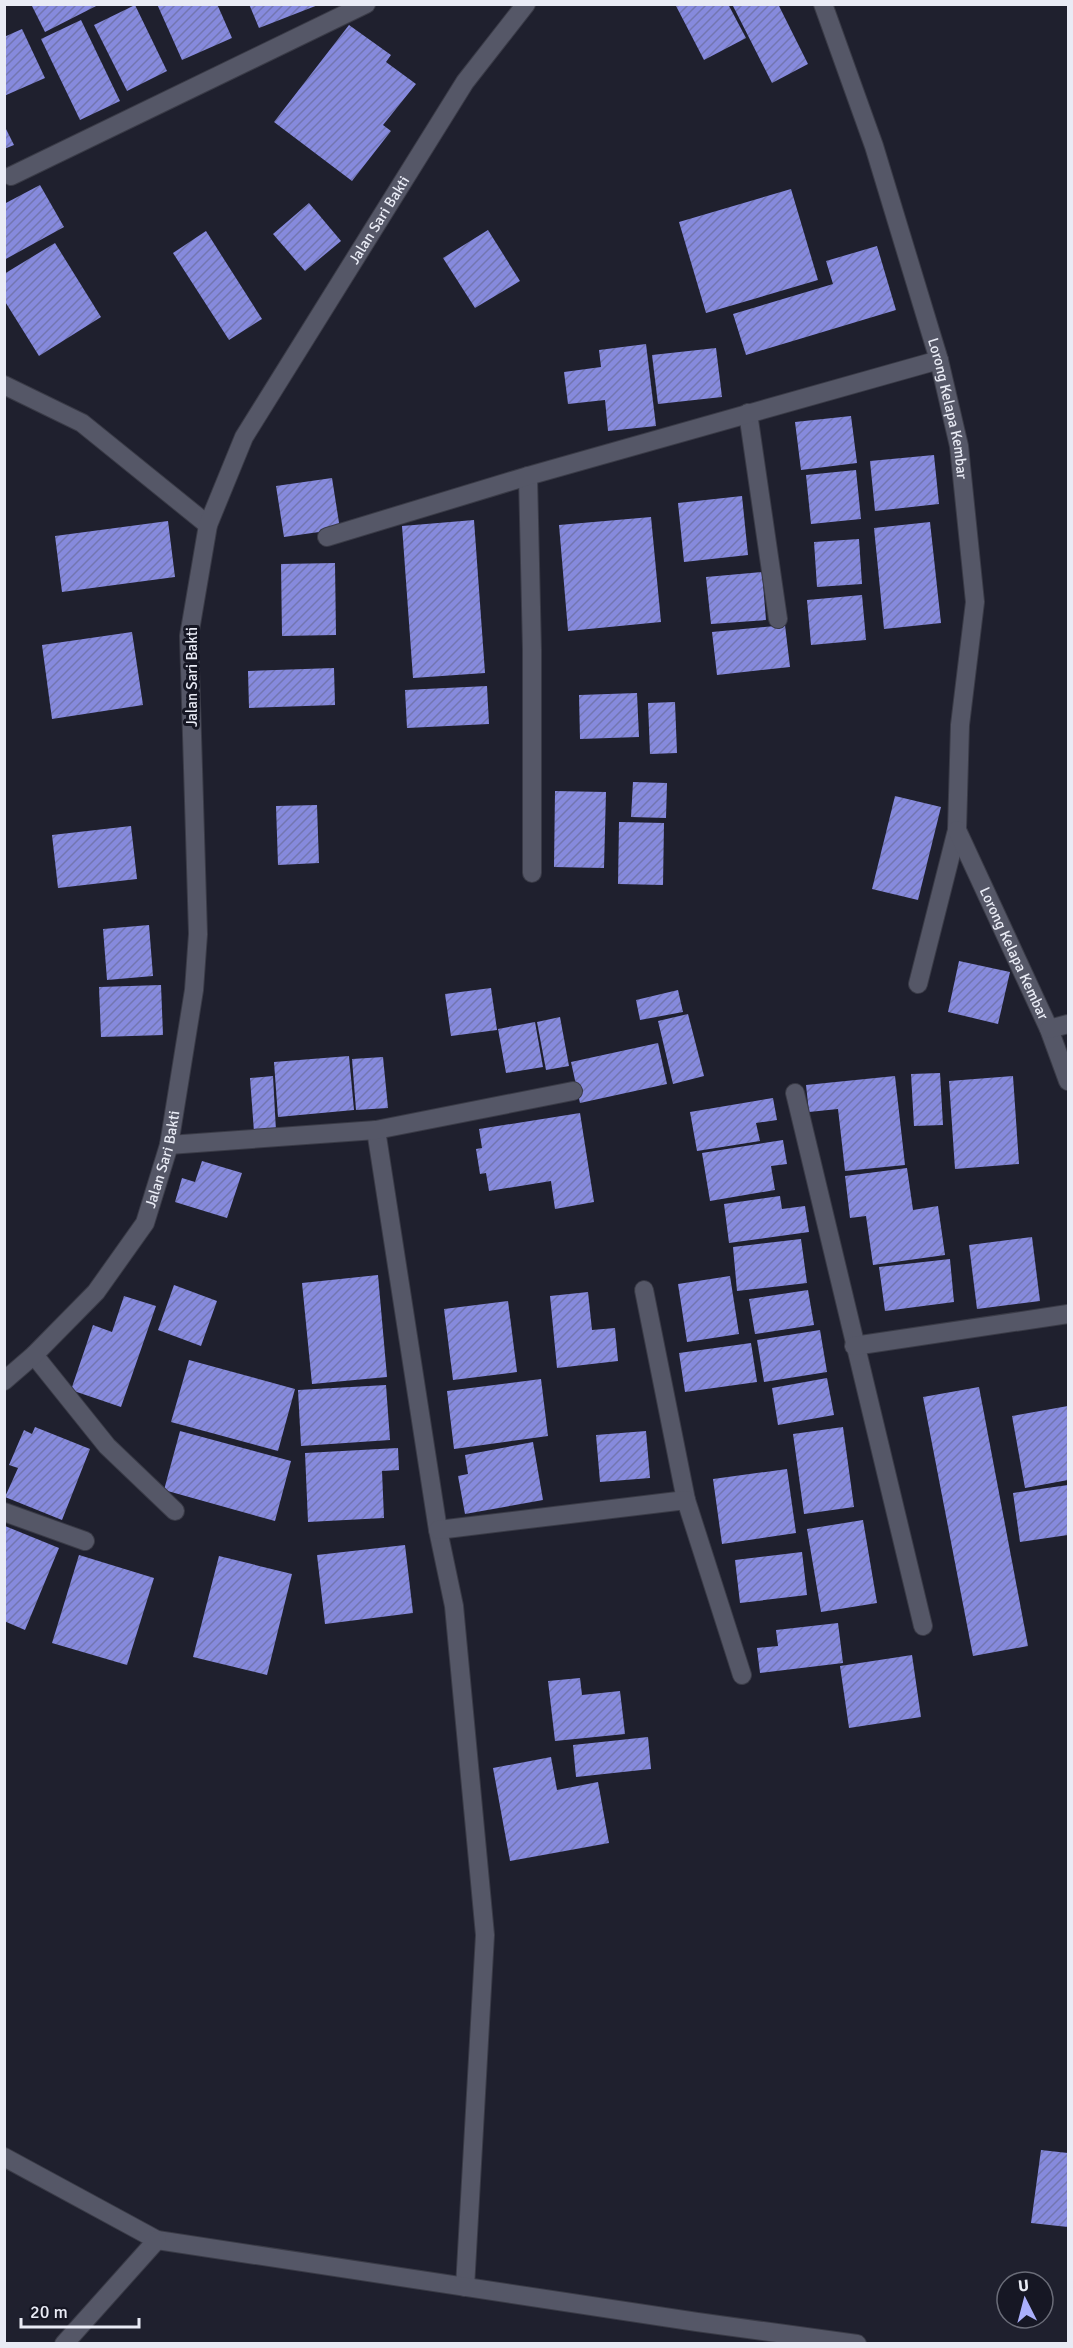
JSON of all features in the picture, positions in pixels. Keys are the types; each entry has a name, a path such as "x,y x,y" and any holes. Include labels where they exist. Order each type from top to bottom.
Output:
{"street":[{"path":"11,176 366,4"},
{"name":"Jalan Sari Bakti","path":"4,1381 34,1355 96,1292 145,1223 170,1145 195,990 198,934 189,636 208,525 244,436 465,82 526,4"},
{"name":"Lorong Kelapa Kembar","path":"823,4 874,146 939,360 959,446 975,602 960,725 957,830 918,984"},
{"path":"327,537 528,476 939,360"},
{"path":"4,385 82,423 208,525"},
{"path":"748,413 778,619"},
{"path":"528,476 532,650 532,873"},
{"name":"Lorong Kelapa Kembar","path":"957,830 1049,1029 1068,1081"},
{"path":"1049,1029 1068,1024"},
{"path":"170,1145 376,1130 573,1092"},
{"path":"795,1093 922,1626"},
{"path":"376,1130 438,1530 454,1606 485,1935 465,2287"},
{"path":"644,1290 686,1500 742,1675"},
{"path":"854,1346 1068,1314"},
{"path":"34,1355 106,1446 175,1511"},
{"path":"438,1530 686,1500"},
{"path":"4,1512 84,1540"},
{"path":"4,2157 157,2240 856,2343"},
{"path":"64,2343 157,2240"}],"building":[{"path":"31,4 100,4 45,32"},
{"path":"157,4 217,4 232,38 182,60"},
{"path":"249,4 318,4 318,5 259,28"},
{"path":"675,4 728,4 746,38 704,60"},
{"path":"732,4 778,4 808,64 772,83"},
{"path":"135,5 167,71 127,91 94,25"},
{"path":"81,20 120,101 80,120 41,39"},
{"path":"349,25 391,55 386,62 416,84 383,125 391,131 352,181 274,122"},
{"path":"22,29 45,78 4,96 4,37"},
{"path":"4,125 14,145 4,149"},
{"path":"40,185 64,227 4,260 4,204"},
{"path":"791,189 818,280 706,313 679,222"},
{"path":"309,203 341,241 305,271 273,234"},
{"path":"488,230 520,281 475,308 443,258"},
{"path":"206,231 262,319 229,340 173,253"},
{"path":"55,243 101,317 39,356 4,300 4,274"},
{"path":"877,246 896,310 746,355 733,314 833,284 826,261"},
{"path":"646,344 656,426 608,431 605,400 568,404 564,372 601,367 599,350"},
{"path":"716,348 722,397 658,404 652,355"},
{"path":"851,416 857,463 801,470 795,422"},
{"path":"934,455 939,504 875,511 870,461"},
{"path":"856,470 861,519 811,524 806,475"},
{"path":"332,478 340,529 284,537 276,486"},
{"path":"742,496 748,555 684,562 678,503"},
{"path":"651,517 661,622 568,631 559,525"},
{"path":"474,520 485,673 413,678 402,526"},
{"path":"168,521 175,577 62,592 55,536"},
{"path":"930,522 941,623 884,629 874,528"},
{"path":"859,539 862,584 817,587 814,542"},
{"path":"335,563 336,635 282,636 281,564"},
{"path":"762,572 766,620 711,624 706,577"},
{"path":"862,595 866,640 811,645 807,600"},
{"path":"785,625 790,667 717,675 712,632"},
{"path":"132,632 143,705 52,719 42,645"},
{"path":"334,668 335,705 249,708 248,671"},
{"path":"487,686 489,724 407,728 405,690"},
{"path":"637,693 639,737 580,739 579,695"},
{"path":"675,702 677,753 650,754 648,703"},
{"path":"633,782 667,783 666,818 631,817"},
{"path":"555,791 606,792 604,868 554,867"},
{"path":"895,796 941,807 918,900 872,889"},
{"path":"317,805 319,863 278,865 276,806"},
{"path":"619,822 664,823 663,885 618,884"},
{"path":"131,826 137,879 58,888 52,835"},
{"path":"149,925 153,976 107,980 103,929"},
{"path":"959,961 1010,972 998,1024 948,1012"},
{"path":"161,985 163,1035 101,1037 99,987"},
{"path":"491,988 497,1030 451,1036 445,994"},
{"path":"678,990 683,1012 640,1020 636,1000"},
{"path":"688,1014 704,1076 673,1084 658,1021"},
{"path":"560,1017 569,1066 546,1070 537,1022"},
{"path":"535,1022 543,1067 506,1073 498,1029"},
{"path":"658,1043 667,1084 580,1103 571,1062"},
{"path":"349,1056 354,1110 278,1117 274,1062"},
{"path":"383,1057 388,1108 356,1110 352,1059"},
{"path":"940,1073 943,1125 914,1126 911,1074"},
{"path":"273,1076 276,1131 254,1132 250,1078"},
{"path":"895,1076 905,1165 845,1171 838,1109 809,1112 806,1085"},
{"path":"1013,1076 1019,1164 955,1169 949,1081"},
{"path":"773,1098 777,1120 756,1123 760,1141 697,1151 690,1112"},
{"path":"580,1113 594,1202 555,1209 551,1181 489,1191 486,1173 480,1174 476,1149 482,1148 479,1129"},
{"path":"783,1140 787,1164 771,1166 775,1190 710,1201 702,1153"},
{"path":"202,1161 242,1173 227,1218 175,1202 182,1178 195,1182"},
{"path":"907,1168 913,1210 938,1206 945,1255 873,1265 866,1216 850,1218 845,1176"},
{"path":"780,1196 782,1209 805,1206 809,1232 729,1243 724,1204"},
{"path":"1032,1237 1040,1301 977,1309 969,1245"},
{"path":"801,1239 807,1283 737,1291 733,1247"},
{"path":"950,1259 954,1302 885,1311 879,1267"},
{"path":"378,1275 387,1377 312,1384 302,1283"},
{"path":"730,1276 739,1334 687,1342 678,1284"},
{"path":"174,1285 217,1301 201,1346 158,1330"},
{"path":"808,1290 814,1325 755,1334 749,1299"},
{"path":"588,1292 592,1330 615,1328 618,1361 557,1368 550,1296"},
{"path":"124,1296 156,1306 121,1407 71,1390 93,1325 112,1332"},
{"path":"508,1301 517,1372 453,1380 444,1309"},
{"path":"820,1330 827,1372 764,1382 757,1340"},
{"path":"751,1343 757,1382 685,1392 679,1353"},
{"path":"189,1360 295,1389 278,1451 171,1422"},
{"path":"827,1378 834,1415 778,1425 772,1388"},
{"path":"541,1379 548,1436 454,1449 447,1391"},
{"path":"386,1385 390,1440 301,1446 298,1390"},
{"path":"979,1387 1028,1646 973,1656 923,1397"},
{"path":"1068,1406 1068,1480 1025,1488 1012,1416"},
{"path":"35,1427 90,1449 62,1520 5,1497 18,1468 9,1465 24,1430 32,1434"},
{"path":"843,1427 854,1507 804,1514 793,1434"},
{"path":"180,1431 291,1461 275,1521 164,1490"},
{"path":"646,1431 650,1478 600,1482 596,1435"},
{"path":"533,1442 543,1500 465,1514 458,1476 468,1474 465,1455"},
{"path":"398,1448 399,1470 382,1471 384,1518 308,1522 305,1453"},
{"path":"787,1469 796,1533 722,1544 713,1479"},
{"path":"1068,1485 1068,1535 1020,1542 1013,1493"},
{"path":"863,1520 877,1603 821,1612 807,1529"},
{"path":"5,1526 59,1548 25,1630 4,1621"},
{"path":"405,1545 413,1613 325,1624 317,1555"},
{"path":"802,1552 807,1595 740,1603 735,1560"},
{"path":"79,1555 154,1578 127,1665 52,1643"},
{"path":"219,1556 292,1574 267,1675 193,1657"},
{"path":"838,1623 843,1663 760,1673 757,1648 778,1646 776,1630"},
{"path":"912,1655 921,1717 849,1728 840,1666"},
{"path":"580,1678 582,1695 620,1691 625,1734 555,1741 548,1681"},
{"path":"648,1737 651,1769 576,1777 573,1745"},
{"path":"551,1757 557,1790 598,1782 609,1843 510,1861 493,1768"},
{"path":"1041,2150 1068,2153 1068,2227 1031,2223"}]}
